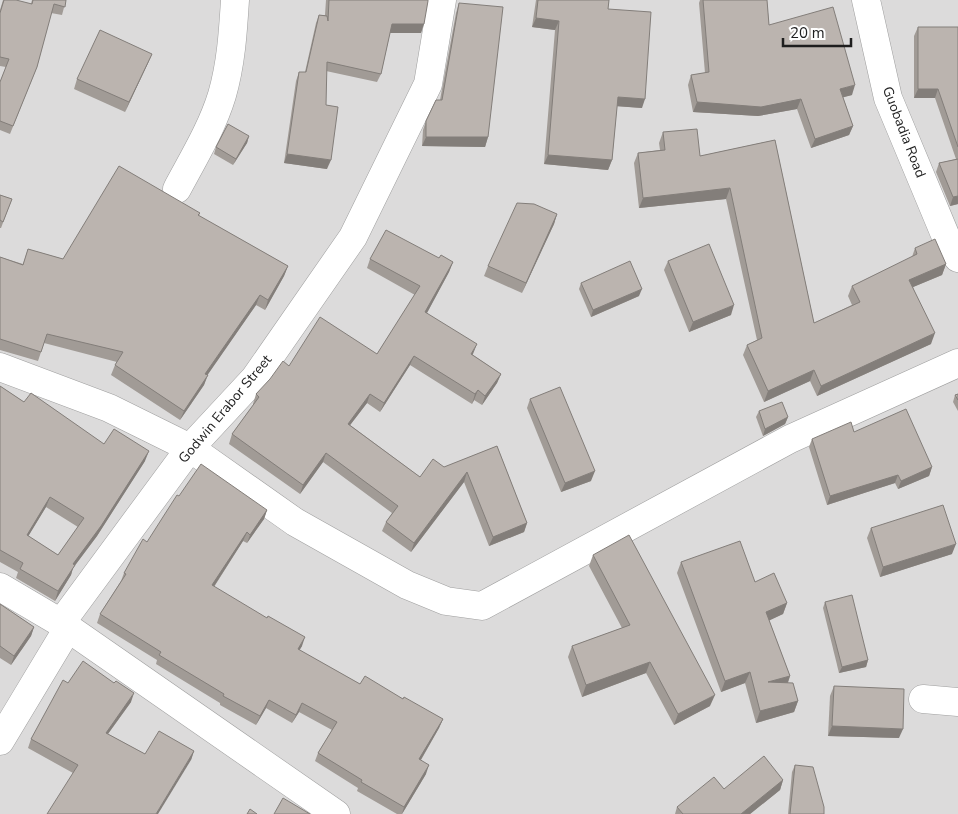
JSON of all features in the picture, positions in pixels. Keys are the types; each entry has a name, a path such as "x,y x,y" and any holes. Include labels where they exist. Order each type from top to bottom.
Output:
{"street":[{"path":"177,189 212,122 222,95 231,52 235,0"},
{"name":"Godwin Erabor Street","path":"0,741 64,626 190,448 255,378 354,237 428,84 442,0"},
{"name":"Guobadia Road","path":"866,0 888,98 951,248 958,258"},
{"path":"0,367 109,408 190,448 295,522 407,585 446,601 482,606 790,439 958,363"},
{"path":"0,587 64,626 336,814"},
{"path":"923,699 958,702"}],"shaded area":[{"path":"0,0 958,0 958,814 0,814"}],"building":[{"path":"4,0 16,0 32,4 33,0 66,0 65,7 54,4 37,67 13,126 0,121 0,82 9,59 0,57 0,13"},
{"path":"329,0 428,0 424,24 392,24 381,74 327,62 326,105 338,107 331,160 287,154 299,72 306,72 319,15 327,16 328,21"},
{"path":"538,0 609,0 608,9 651,12 645,99 618,97 612,160 548,155 559,21 536,18"},
{"path":"703,0 767,0 769,25 833,7 855,85 840,89 853,126 815,139 801,99 761,107 697,102 691,75 709,72"},
{"path":"459,3 503,7 488,137 426,137 426,121 436,100 442,100"},
{"path":"918,27 958,27 958,147 938,89 918,89"},
{"path":"100,30 152,54 129,102 77,79"},
{"path":"228,124 249,136 236,159 216,147"},
{"path":"697,129 700,156 775,140 814,323 860,302 852,286 917,254 915,248 935,239 946,264 909,280 935,333 821,386 814,370 768,391 747,345 762,338 730,188 643,198 638,153 665,150 663,132"},
{"path":"958,159 958,196 953,197 939,163"},
{"path":"119,166 200,213 198,215 288,266 268,300 260,295 205,374 208,375 184,411 115,365 123,352 47,334 41,352 0,339 0,257 23,265 28,249 63,259"},
{"path":"0,195 12,199 3,222 0,220"},
{"path":"517,203 534,204 557,214 526,283 488,266"},
{"path":"386,230 439,258 441,255 453,262 425,312 477,344 471,354 501,374 485,396 478,390 475,394 414,356 384,403 370,394 348,424 420,477 433,459 444,467 497,446 527,523 493,537 467,472 414,543 386,522 398,506 326,453 303,485 232,434 259,397 256,394 283,361 289,366 320,317 377,354 420,286 370,259"},
{"path":"709,244 734,305 693,322 668,261"},
{"path":"630,261 642,289 593,310 581,283"},
{"path":"0,386 24,402 31,393 104,444 114,429 149,451 101,526 73,564 75,565 58,591 20,569 23,563 0,550","holes":["50,497 84,518 58,555 27,535"]},
{"path":"560,387 595,471 565,483 530,399"},
{"path":"782,402 788,417 765,429 759,411"},
{"path":"906,409 932,467 901,481 898,475 830,496 812,439 851,422 854,432"},
{"path":"201,464 267,510 250,535 247,532 212,585 267,618 268,616 305,637 298,649 360,684 365,676 403,699 404,697 443,719 419,759 429,765 404,807 361,782 362,780 318,753 337,722 302,703 296,715 269,700 260,716 223,696 224,694 159,655 161,652 100,614 126,574 124,573 143,539 147,542 177,495 179,496"},
{"path":"943,505 956,544 883,567 871,528"},
{"path":"629,535 715,695 678,714 650,662 586,685 572,646 630,625 593,555"},
{"path":"740,541 755,582 774,573 787,603 766,612 790,676 768,682 793,683 798,701 760,711 750,672 725,681 681,562"},
{"path":"852,595 868,660 842,667 825,602"},
{"path":"0,604 34,627 14,656 0,646"},
{"path":"83,661 114,683 116,681 134,693 106,733 145,754 159,731 194,751 156,814 47,814 78,765 31,739 63,680 68,683"},
{"path":"834,686 904,689 903,729 832,726"},
{"path":"764,756 783,780 741,814 683,814 677,807 714,777 724,789"},
{"path":"795,765 813,767 824,807 824,814 790,814"},
{"path":"283,798 310,814 274,814"},
{"path":"250,809 257,814 247,814"}]}
